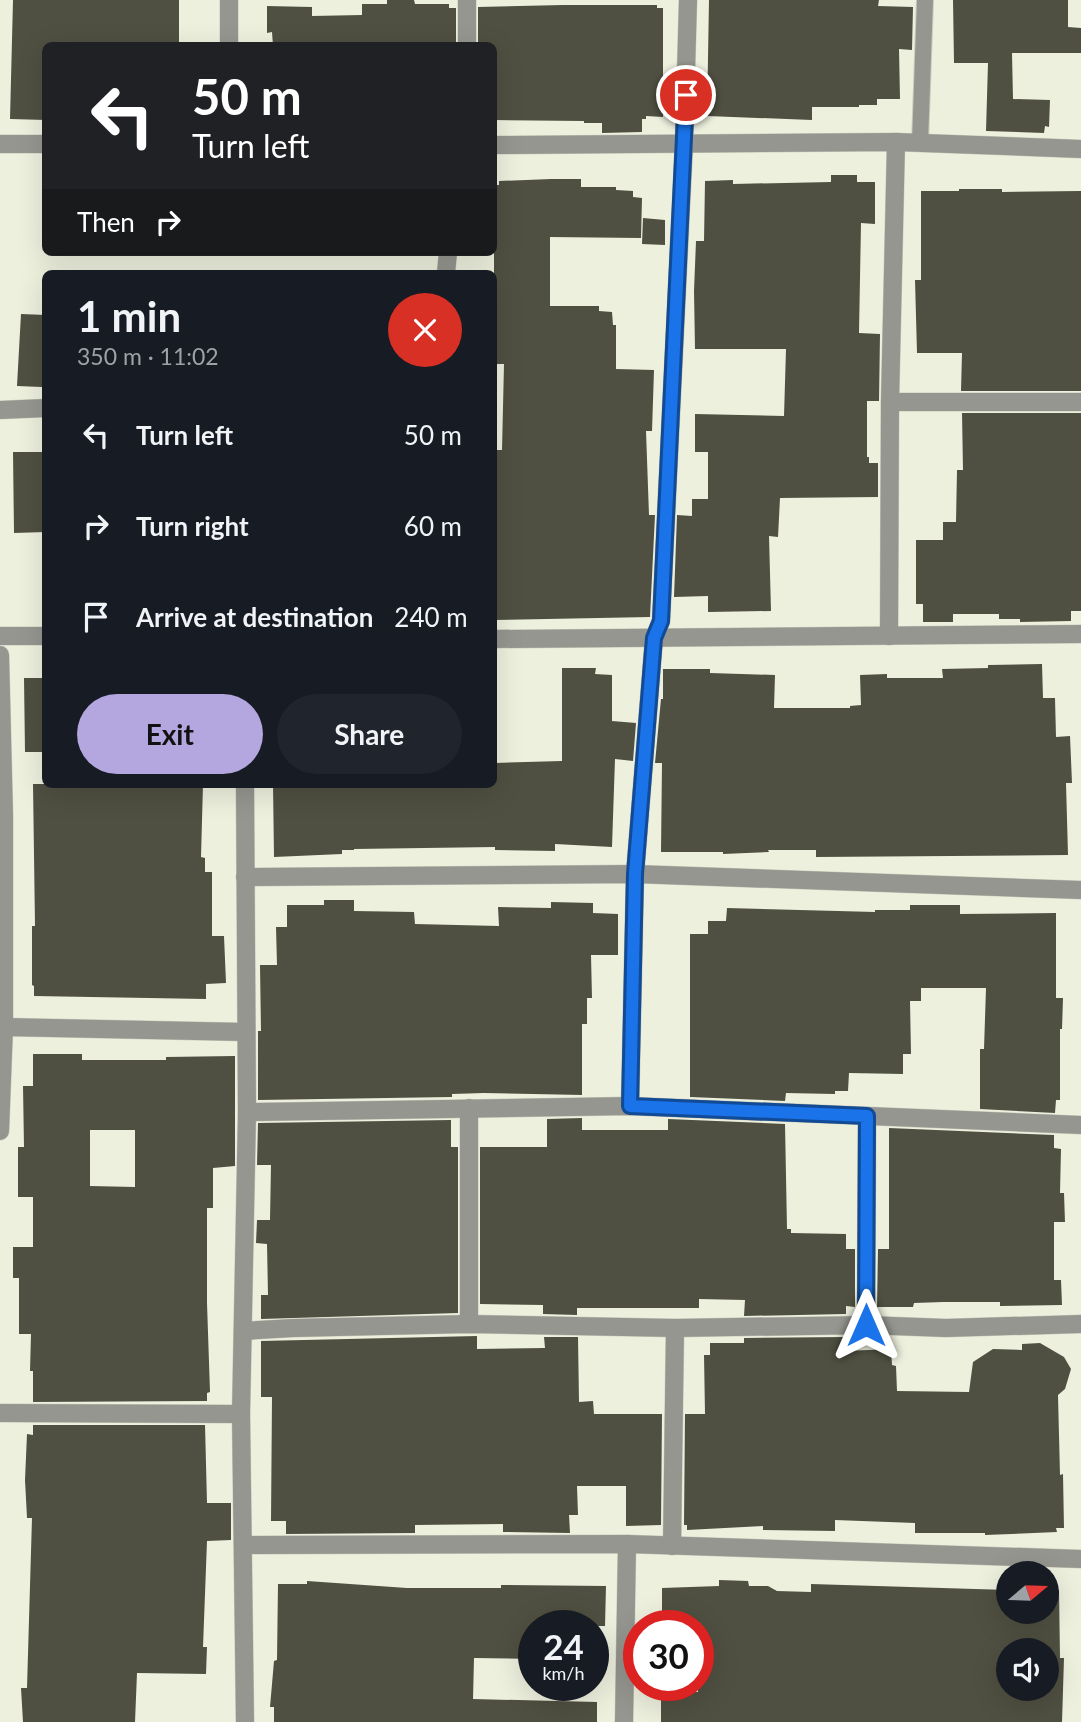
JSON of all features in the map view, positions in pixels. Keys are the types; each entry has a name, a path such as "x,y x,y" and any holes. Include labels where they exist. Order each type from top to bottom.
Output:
{"street":[{"path":"229,0 229,42"},
{"path":"467,0 467,42"},
{"path":"630,1106 635,874 654,638 661,621 684,143 688,0"},
{"path":"889,636 890,402 896,142"},
{"path":"497,145 896,142 1081,149"},
{"path":"0,144 42,145"},
{"path":"890,402 1081,402"},
{"path":"0,410 42,408"},
{"path":"497,639 1081,634"},
{"path":"0,636 42,636"},
{"path":"0,655 4,1027 0,1131"},
{"path":"245,788 247,1112 241,1414 245,1722"},
{"path":"246,877 635,874 1081,890"},
{"path":"4,1027 245,1031"},
{"path":"247,1112 630,1106 1081,1125"},
{"path":"469,1108 470,1324"},
{"path":"866,1325 867,1116"},
{"path":"243,1331 470,1324 675,1328 866,1325 946,1328 1081,1324"},
{"path":"672,1546 675,1328"},
{"path":"0,1413 241,1414"},
{"path":"624,1722 627,1544"},
{"path":"244,1545 627,1544 1081,1559"}],"lane":[{"path":"920,143 925,0"}],"building":[{"path":"13,0 179,0 179,42 42,42 42,120 10,119"},
{"path":"387,0 414,0 415,4 449,4 449,8 456,8 456,42 273,42 272,32 267,33 267,6 312,7 312,16 362,15 362,4 387,4"},
{"path":"709,0 879,0 878,6 913,7 912,50 899,49 900,99 877,99 877,105 859,107 812,107 812,120 707,116"},
{"path":"953,0 1068,0 1068,27 1081,28 1081,53 1012,53 1013,99 1050,100 1049,127 1045,126 1044,133 986,131 988,63 954,63"},
{"path":"657,5 657,8 663,8 663,117 646,116 646,119 642,119 642,132 602,133 602,123 497,120 497,42 478,42 478,7"},
{"path":"831,175 857,175 857,182 875,182 875,224 861,223 859,333 880,334 879,401 867,401 867,457 869,463 878,463 878,497 780,498 778,537 769,536 771,611 708,612 708,596 674,597 677,515 692,516 692,499 708,499 708,452 695,452 695,414 784,416 786,349 695,349 696,241 704,241 705,181 733,180 733,184 831,182"},
{"path":"581,179 581,187 616,187 616,190 633,191 633,197 642,198 641,238 550,237 550,306 599,306 599,311 612,312 613,325 616,325 616,369 654,370 652,431 646,431 649,515 655,515 650,617 497,620 497,450 502,450 504,364 497,364 497,270 494,270 494,256 497,256 499,181"},
{"path":"1002,189 1002,192 1081,191 1081,391 961,391 962,353 917,353 915,280 921,280 921,191"},
{"path":"643,218 665,220 665,245 642,244"},
{"path":"21,314 42,315 42,387 17,386"},
{"path":"962,413 1081,413 1081,611 1071,611 1071,621 1020,622 1020,619 999,619 999,614 953,614 953,622 923,622 923,604 916,604 916,540 943,540 943,522 956,522 957,470 963,470"},
{"path":"13,452 42,452 42,532 14,533"},
{"path":"1042,664 1043,698 1055,698 1056,737 1070,736 1072,783 1066,783 1068,855 816,857 816,850 723,854 661,852 662,763 655,763 663,699 663,669 710,669 710,673 775,675 774,708 850,708 861,705 860,675 943,678 942,669"},
{"path":"562,668 596,668 595,674 612,675 612,721 636,723 633,761 615,759 612,847 555,844 555,851 495,850 495,847 354,849 342,850 342,854 274,857 273,788 497,788 497,763 562,761"},
{"path":"24,678 42,678 42,752 25,752"},
{"path":"33,784 42,784 42,788 203,788 201,857 205,858 205,872 212,872 212,936 224,936 226,983 206,984 206,999 34,996 32,926 35,926"},
{"path":"324,900 354,900 354,911 414,912 415,924 499,926 498,907 551,908 551,902 593,903 593,913 618,914 618,955 591,955 592,998 587,998 587,1024 582,1024 582,1095 484,1093 452,1094 452,1097 258,1100 260,965 277,965 276,927 287,927 287,905 324,905"},
{"path":"910,905 960,905 960,914 1056,913 1056,998 1063,998 1060,1100 1056,1100 1055,1113 980,1109 980,1049 984,1049 986,988 921,988 921,1001 910,1001 911,1054 903,1054 903,1074 849,1073 848,1091 835,1091 835,1094 786,1093 785,1101 690,1097 690,934 708,934 708,921 726,921 727,908 875,912 910,910"},
{"path":"33,1054 82,1054 82,1060 166,1060 166,1057 235,1056 235,1166 213,1168 213,1208 207,1208 210,1392 207,1393 207,1401 33,1402 31,1334 19,1334 19,1278 13,1278 13,1247 33,1247 33,1197 18,1197 18,1147 24,1147 23,1086 33,1086","holes":["90,1130 135,1130 135,1187 90,1186"]},
{"path":"582,1118 582,1130 668,1130 668,1119 785,1124 787,1229 791,1229 791,1233 846,1234 846,1249 855,1249 855,1307 846,1306 846,1314 744,1316 745,1300 699,1299 699,1308 577,1308 577,1315 543,1314 543,1305 480,1304 480,1147 547,1147 547,1119"},
{"path":"451,1120 451,1147 458,1147 458,1313 261,1319 261,1295 268,1295 267,1244 256,1243 257,1220 270,1220 271,1165 257,1165 258,1123"},
{"path":"889,1128 1054,1135 1054,1148 1061,1149 1060,1193 1064,1193 1065,1222 1054,1222 1054,1280 1061,1280 1062,1305 1000,1306 1000,1302 943,1302 914,1303 913,1307 877,1307 878,1249 889,1249"},
{"path":"477,1336 477,1349 545,1348 544,1337 578,1337 579,1402 593,1401 594,1414 662,1414 661,1525 626,1526 626,1486 577,1486 578,1515 569,1515 570,1533 503,1532 503,1524 415,1525 415,1533 286,1534 286,1521 271,1521 272,1397 261,1397 261,1341"},
{"path":"846,1337 845,1351 891,1349 892,1365 896,1366 897,1391 969,1392 973,1362 993,1349 1022,1350 1022,1344 1040,1343 1064,1357 1071,1369 1065,1389 1058,1395 1064,1528 1056,1528 1057,1532 985,1535 915,1533 915,1523 835,1520 835,1531 763,1530 763,1526 687,1530 687,1525 684,1525 685,1414 705,1414 704,1355 710,1355 710,1343 744,1343 744,1338"},
{"path":"33,1425 205,1425 207,1503 231,1503 231,1540 207,1541 203,1647 207,1647 206,1674 137,1673 135,1722 23,1722 21,1688 27,1688 32,1518 27,1518 25,1480 27,1434 33,1435"},
{"path":"719,1580 748,1581 749,1586 768,1586 777,1591 811,1592 811,1584 996,1590 996,1624 1059,1624 1059,1590 1060,1658 1064,1658 1062,1722 661,1722 661,1701 714,1701 714,1610 662,1610 662,1588 719,1586"},
{"path":"307,1581 407,1588 606,1586 605,1610 518,1610 518,1659 474,1658 473,1699 597,1702 597,1722 274,1722 274,1707 270,1707 274,1661 277,1660 278,1584 307,1584"}],"route":[{"path":"686,95 661,621 654,638 635,874 630,1106 867,1116 866,1325"}]}
